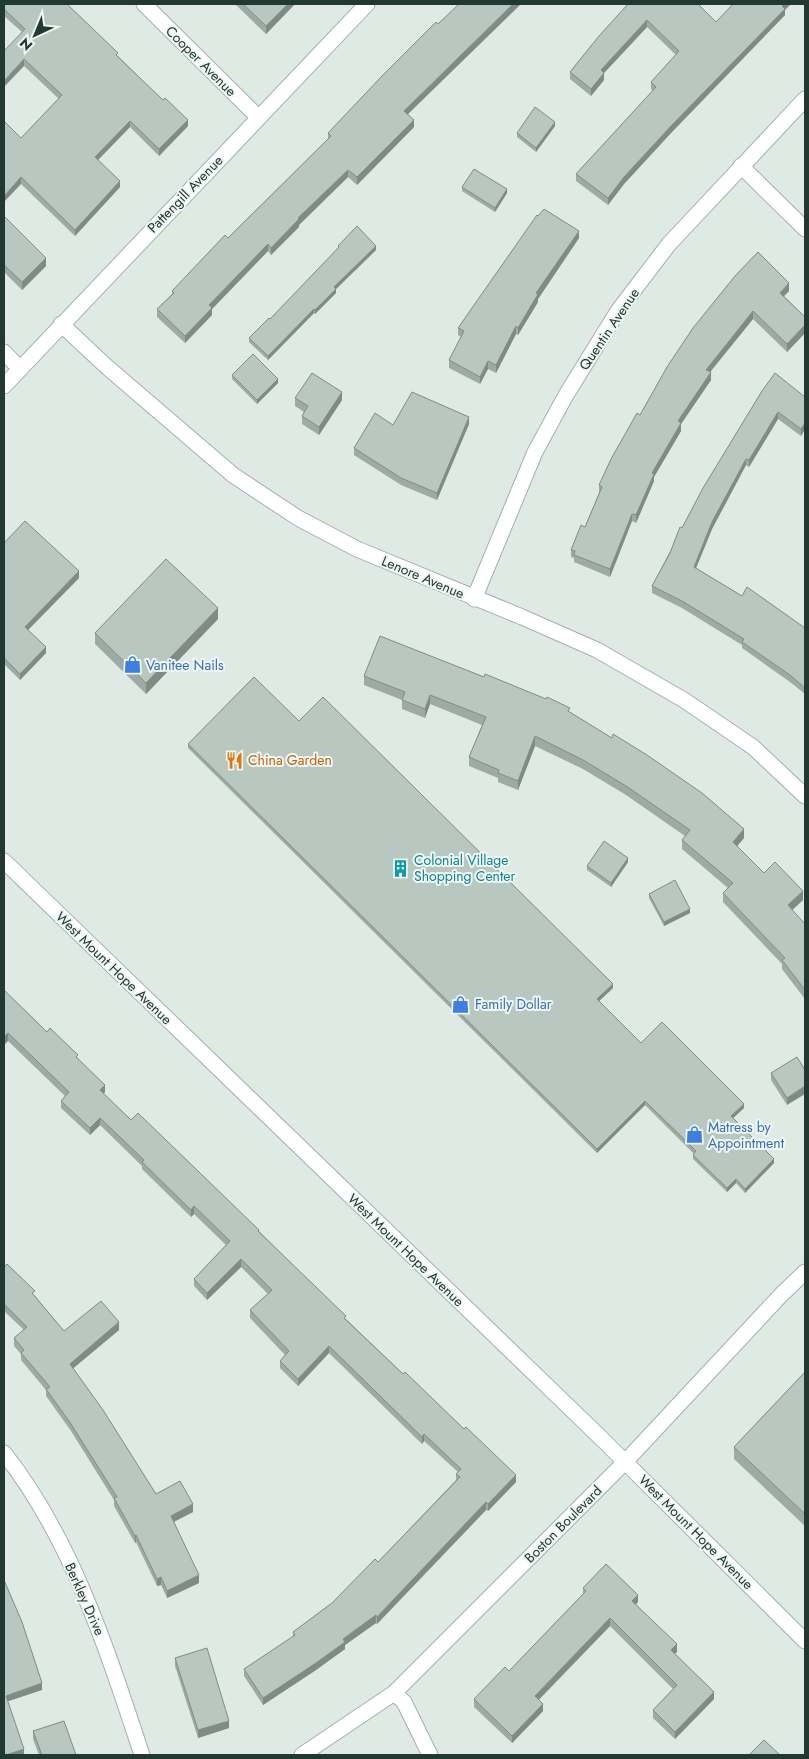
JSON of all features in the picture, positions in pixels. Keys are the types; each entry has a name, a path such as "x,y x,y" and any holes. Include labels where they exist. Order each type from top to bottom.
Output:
{"street":[{"name":"Cooper Avenue","path":"144,4 258,117"},
{"name":"Pattengill Avenue","path":"4,386 258,117 368,4"},
{"name":"Quentin Avenue","path":"474,598 535,452 566,395 618,311 669,244 805,99"},
{"path":"741,166 805,229"},
{"name":"Lenore Avenue","path":"61,324 233,475 290,513 357,549 598,650 684,700 753,747 805,796"},
{"path":"4,352 20,369"},
{"name":"West Mount Hope Avenue","path":"4,861 625,1462 805,1641"},
{"name":"Boston Boulevard","path":"302,1755 394,1693 625,1462 781,1295 805,1272"},
{"name":"Berkley Drive","path":"4,1453 44,1513 87,1597 142,1755"},
{"path":"394,1693 404,1702 430,1755"}],"building":[{"path":"4,4 67,4 118,53 116,55 163,100 165,98 188,120 159,149 130,121 95,157 120,181 75,230 21,177 4,196 4,121 21,138 62,95 24,59 4,81 4,51 25,29 4,9"},
{"path":"243,4 288,4 266,26"},
{"path":"459,4 513,4 404,111 414,120 357,177 348,170 298,218 271,248 268,244 209,305 212,308 185,336 157,309 174,293 172,291 225,235 228,238 331,136 328,133 382,76 436,22 438,24"},
{"path":"628,4 698,4 716,22 733,4 784,4 782,6 785,9 671,126 624,177 608,198 576,174 656,87 651,82 679,51 647,20 601,70 604,73 591,89 570,72"},
{"path":"535,107 555,122 536,148 517,133"},
{"path":"474,169 507,189 495,208 462,187"},
{"path":"544,209 579,231 536,293 538,294 518,328 516,326 496,365 488,361 480,377 449,360 464,331 458,328 537,215"},
{"path":"4,216 46,258 22,282 4,265"},
{"path":"357,226 376,246 334,287 336,289 268,356 249,338 270,319"},
{"path":"758,252 789,283 780,293 805,317 805,325 787,344 753,311 706,370 711,372 678,421 681,423 652,473 654,474 636,515 632,514 610,569 574,555 575,551 571,550 581,525 585,527 602,487 599,485 611,459 637,413 640,415 667,367 693,328 735,276"},
{"path":"253,354 278,379 257,400 232,375"},
{"path":"312,373 342,392 319,427 302,416 308,406 295,398"},
{"path":"775,373 805,397 805,423 801,429 778,412 749,460 746,459 712,522 694,567 742,596 747,587 805,628 805,688 790,675 742,642 744,639 682,601 652,586 670,553 680,527 682,528 703,488"},
{"path":"412,392 469,417 437,493 401,478 354,448 375,413 393,425"},
{"path":"25,521 79,571 25,627 46,647 20,674 4,658 4,543"},
{"path":"166,559 218,608 146,683 95,633"},
{"path":"380,636 484,677 485,674 546,699 547,697 570,708 568,711 612,738 613,734 702,793 744,829 733,842 764,873 775,862 803,891 788,905 805,924 805,990 782,960 785,958 723,893 733,883 682,840 690,830 626,786 583,760 535,736 518,781 498,773 499,770 469,757 486,717 430,695 425,709 402,700 405,692 364,676"},
{"name":"Colonial Village Shopping Center","path":"254,677 299,721 323,697 613,984 597,999 641,1043 662,1022 744,1104 731,1116 774,1159 745,1189 736,1179 727,1188 693,1155 696,1151 645,1101 597,1149 188,744"},
{"path":"604,841 628,858 611,883 587,866"},
{"path":"675,880 690,909 664,922 649,894"},
{"path":"4,990 47,1032 50,1028 78,1055 76,1057 105,1085 100,1090 131,1120 138,1113 346,1316 344,1318 403,1374 405,1372 464,1429 466,1427 516,1475 488,1504 486,1502 377,1617 376,1615 343,1639 345,1642 263,1698 244,1669 295,1635 293,1632 332,1603 375,1559 378,1562 460,1477 456,1474 461,1469 424,1434 422,1437 329,1346 298,1379 280,1361 289,1351 250,1310 272,1290 241,1259 207,1293 194,1279 230,1241 194,1206 191,1210 142,1162 144,1160 100,1118 90,1128 61,1101 69,1092 8,1033 4,1037"},
{"path":"797,1057 805,1070 805,1086 787,1098 771,1073"},
{"path":"7,1264 35,1291 32,1293 64,1331 101,1301 119,1322 70,1364 103,1410 156,1494 180,1481 193,1504 171,1516 199,1575 167,1591 161,1577 157,1579 136,1535 114,1498 117,1497 71,1424 46,1389 50,1387 21,1353 24,1350 14,1338 27,1327 4,1304 4,1267"},
{"path":"805,1372 805,1514 734,1447"},
{"path":"606,1564 638,1595 632,1601 677,1644 671,1650 714,1692 675,1732 653,1710 677,1685 610,1618 535,1696 543,1704 512,1736 474,1699 505,1667 509,1671 586,1591 583,1588"},
{"path":"4,1580 22,1622 42,1683 6,1696 24,1749 6,1755 4,1755"},
{"path":"207,1648 229,1721 198,1730 175,1658"},
{"path":"64,1721 76,1755 42,1755 33,1731"},
{"path":"764,1740 780,1755 749,1755"}],"place":[{"name":"Vanitee Nails","path":"132,665"},
{"name":"China Garden","path":"234,760"},
{"name":"Colonial Village Shopping Center","path":"400,868"},
{"name":"Family Dollar","path":"461,1004"},
{"name":"Matress by Appointment","path":"694,1135"}]}
